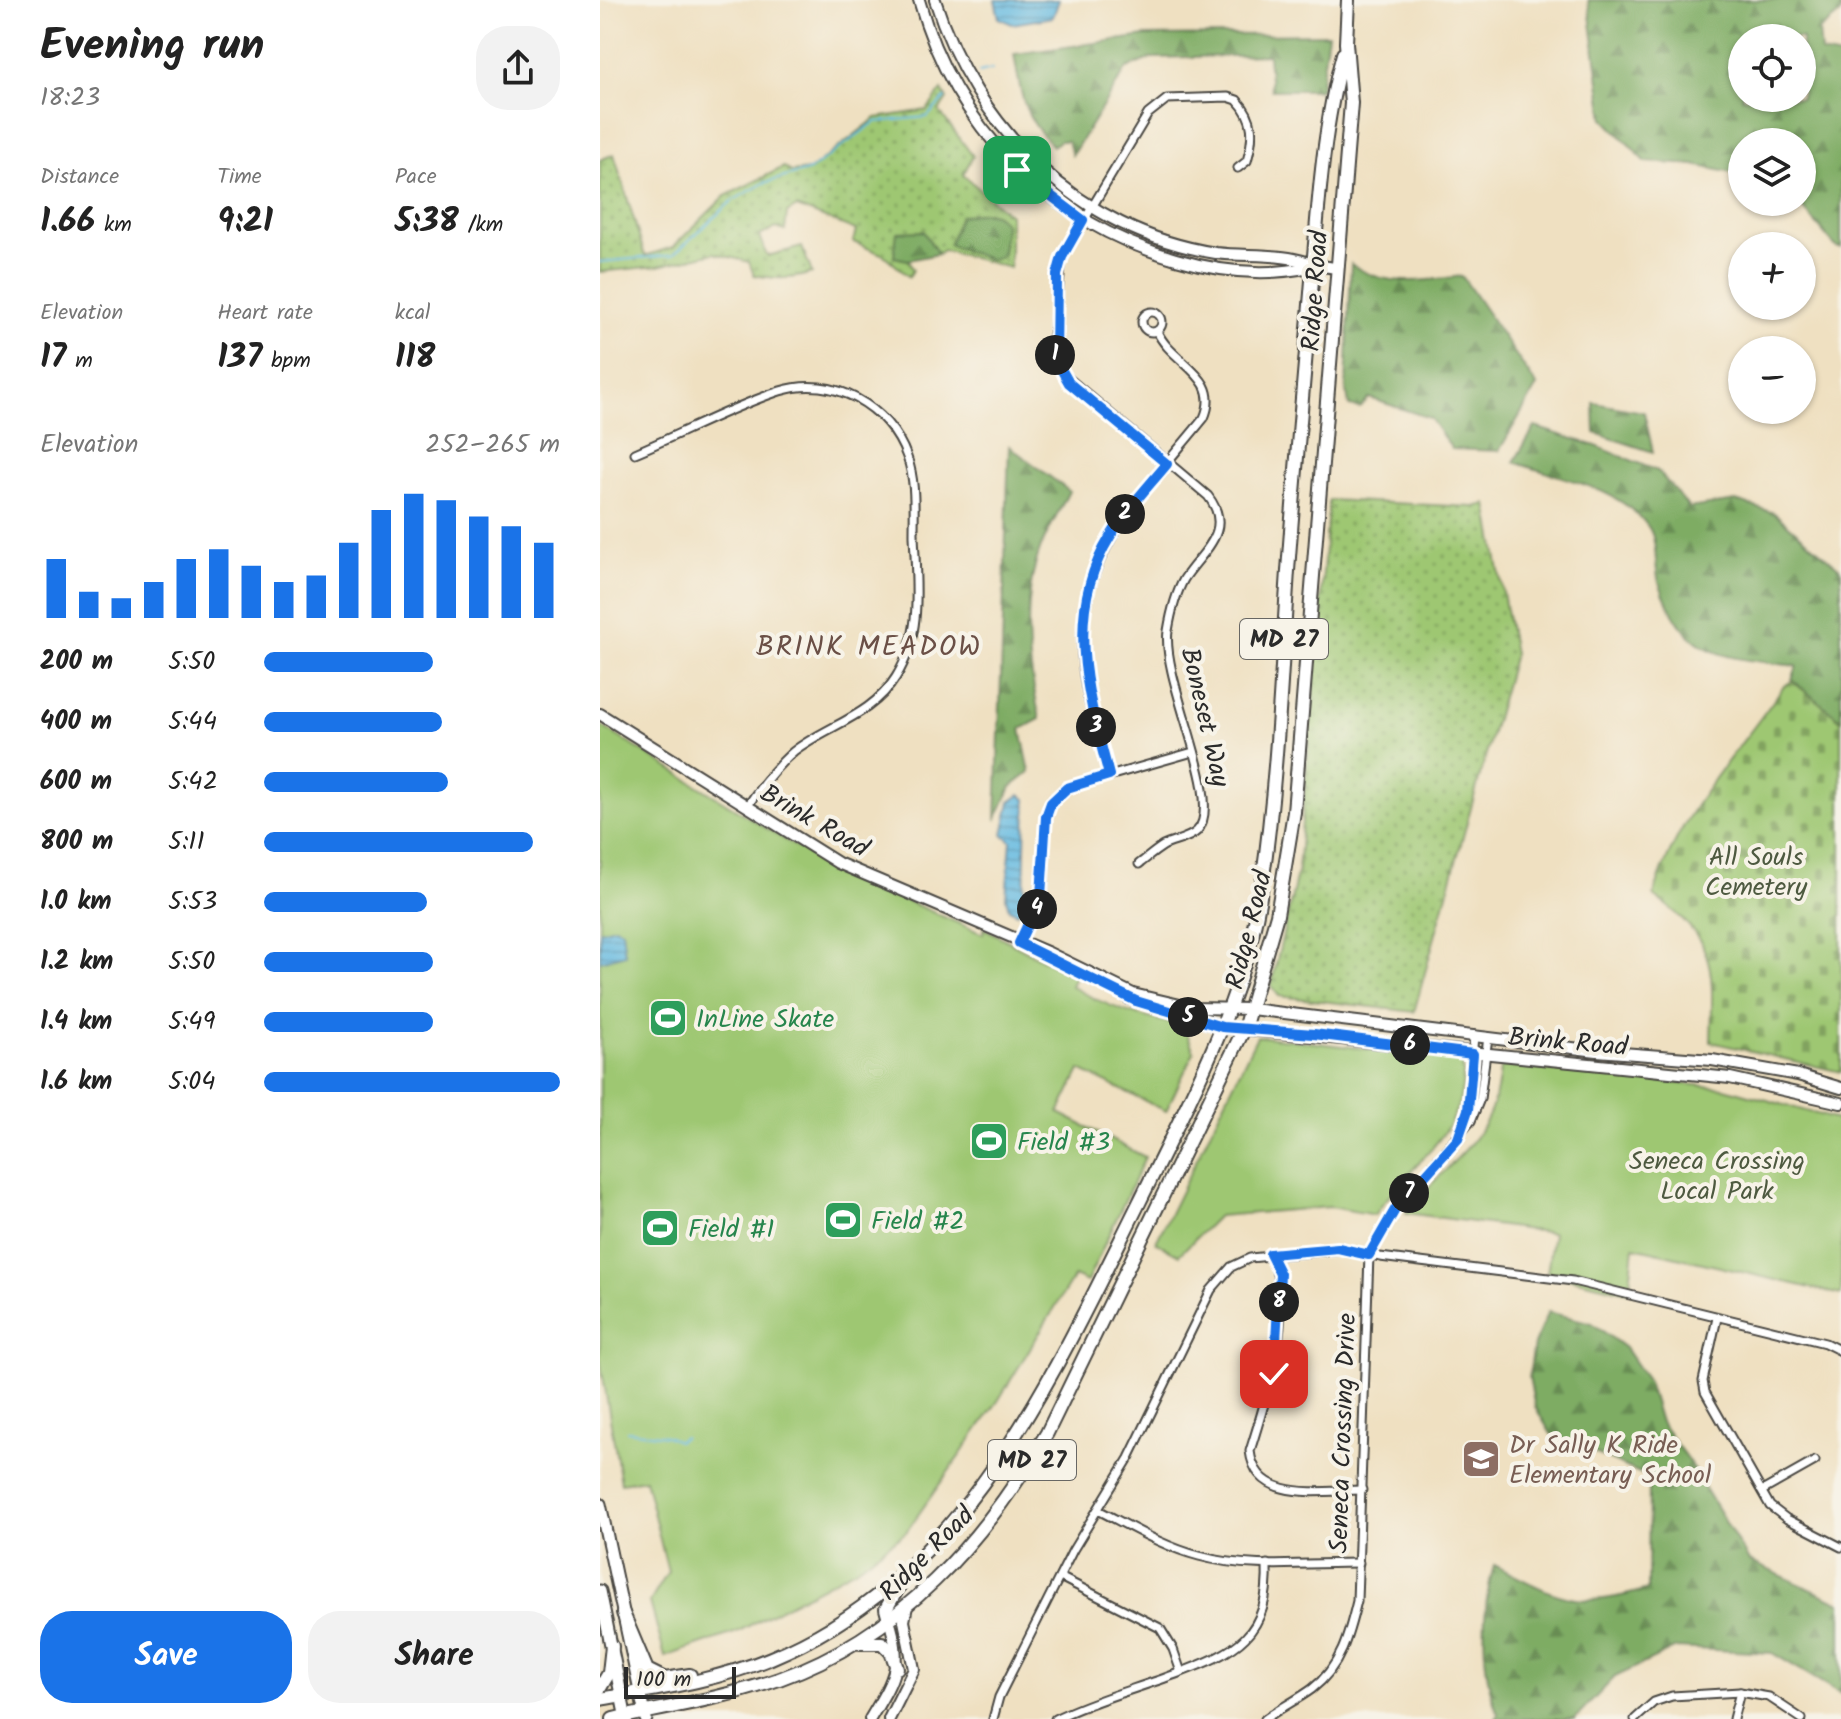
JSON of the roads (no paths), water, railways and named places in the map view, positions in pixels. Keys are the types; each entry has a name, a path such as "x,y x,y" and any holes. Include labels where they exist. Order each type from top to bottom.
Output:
{"highway":[{"name":"Ridge Road","path":"621,1718 646,1716 792,1674 849,1646 907,1606 981,1533 1013,1492 1041,1445 1244,1029 1285,881 1294,812 1351,103 1346,43 1348,0"},
{"name":"Ridge Road","path":"600,1699 711,1679 775,1657 841,1620 913,1565 968,1507 1017,1434 1082,1317 1222,1027 1231,1007 1261,890 1277,751 1314,266 1331,97 1346,43"},
{"path":"889,1620 886,1609 890,1597 913,1565"},
{"path":"623,1613 640,1659 655,1676 665,1679 749,1666"},
{"path":"849,1646 870,1640 882,1643 888,1647 897,1668"},
{"path":"600,1688 609,1673 612,1646"},
{"path":"665,1719 711,1699"}],"main road":[{"path":"919,0 940,59 982,129 1017,170 1083,220 1147,251 1212,269 1291,272 1314,266"},
{"path":"935,0 955,55 997,124 1042,171 1091,206 1150,234 1214,252 1291,258 1314,266 1337,268"},
{"name":"Brink Road","path":"600,714 838,863 1019,943 1136,1001 1222,1027 1389,1042 1485,1056 1730,1078 1841,1103"},
{"name":"Brink Road","path":"1019,943 1049,953 1133,994 1193,1008 1251,1009 1597,1051 1712,1060 1798,1075 1841,1088"},
{"path":"600,1504 646,1716"},
{"path":"600,1591 622,1696 621,1718"},
{"path":"889,1719 914,1669 904,1621 907,1606"},
{"path":"870,1719 897,1668 897,1647 889,1620"}],"street":[{"name":"Boneset Way","path":"1139,864 1161,847 1196,832 1205,815 1205,792 1167,657 1167,637 1180,588 1212,546 1219,516 1208,496 1069,383 1056,360 1057,275 1062,257 1091,206 1121,164 1148,114 1167,99 1228,97 1237,100 1250,117 1253,129 1247,161 1238,168"},
{"path":"1109,775 1083,669 1083,626 1088,594 1108,539 1204,418 1208,395 1204,381 1167,349 1157,331"},
{"path":"635,453 781,391 820,387 843,392 878,412 898,437 908,459 913,486 917,609 909,650 890,686 873,704 793,752 765,780 747,807"},
{"path":"1019,943 1041,896 1046,817 1051,803 1067,788 1193,752"},
{"name":"Seneca Crossing Drive","path":"1458,1139 1468,1110 1474,1035"},
{"name":"Seneca Crossing Drive","path":"1265,1719 1314,1687 1331,1670 1348,1639 1357,1601 1369,1255 1396,1208 1471,1121 1480,1099 1488,1037"},
{"path":"993,1719 999,1697 1060,1577 1129,1458 1211,1290 1223,1274 1240,1261 1270,1254 1338,1248 1369,1255 1573,1281 1825,1343 1841,1351"},
{"path":"1270,1254 1280,1274 1277,1357 1250,1451 1252,1463 1260,1478 1276,1487 1362,1490"},
{"path":"1717,1318 1703,1381 1705,1392 1770,1506 1787,1519 1841,1547"},
{"path":"1762,1491 1815,1461"},
{"path":"1098,1510 1176,1549 1202,1557 1267,1564 1359,1563"},
{"path":"1055,1719 1224,1656 1255,1627 1268,1592 1267,1564"},
{"path":"1060,1577 1160,1628 1173,1649 1181,1672"},
{"path":"1635,1719 1654,1702 1672,1696 1740,1692 1760,1693 1790,1708 1802,1719"},
{"path":"1733,1719 1740,1692"}],"water":[{"path":"995,0 1059,0 1053,17 1012,24 999,18"},
{"path":"1020,795 1026,799 1024,902 1018,913 1009,909 1006,898 1011,841 1003,834 1010,802"},
{"path":"615,927 622,930 625,954 600,961 600,931"}],"waterway":[{"path":"979,72 992,69"},
{"path":"600,262 673,255 732,201 764,183 810,170 875,122 927,117 945,98"},
{"path":"627,1431 666,1436 678,1441 684,1437"}],"place":[{"name":"InLine Skate","path":"668,1018"},
{"name":"Field #3","path":"989,1141"},
{"name":"Field #2","path":"843,1220"},
{"name":"Field #1","path":"660,1228"},
{"name":"Dr Sally K Ride Elementary School","path":"1481,1459"}],"district":[{"name":"BRINK MEADOW","path":"869,645"}],"park label":[{"name":"All Souls Cemetery","path":"1756,871"},
{"name":"Seneca Crossing Local Park","path":"1717,1175"}]}
